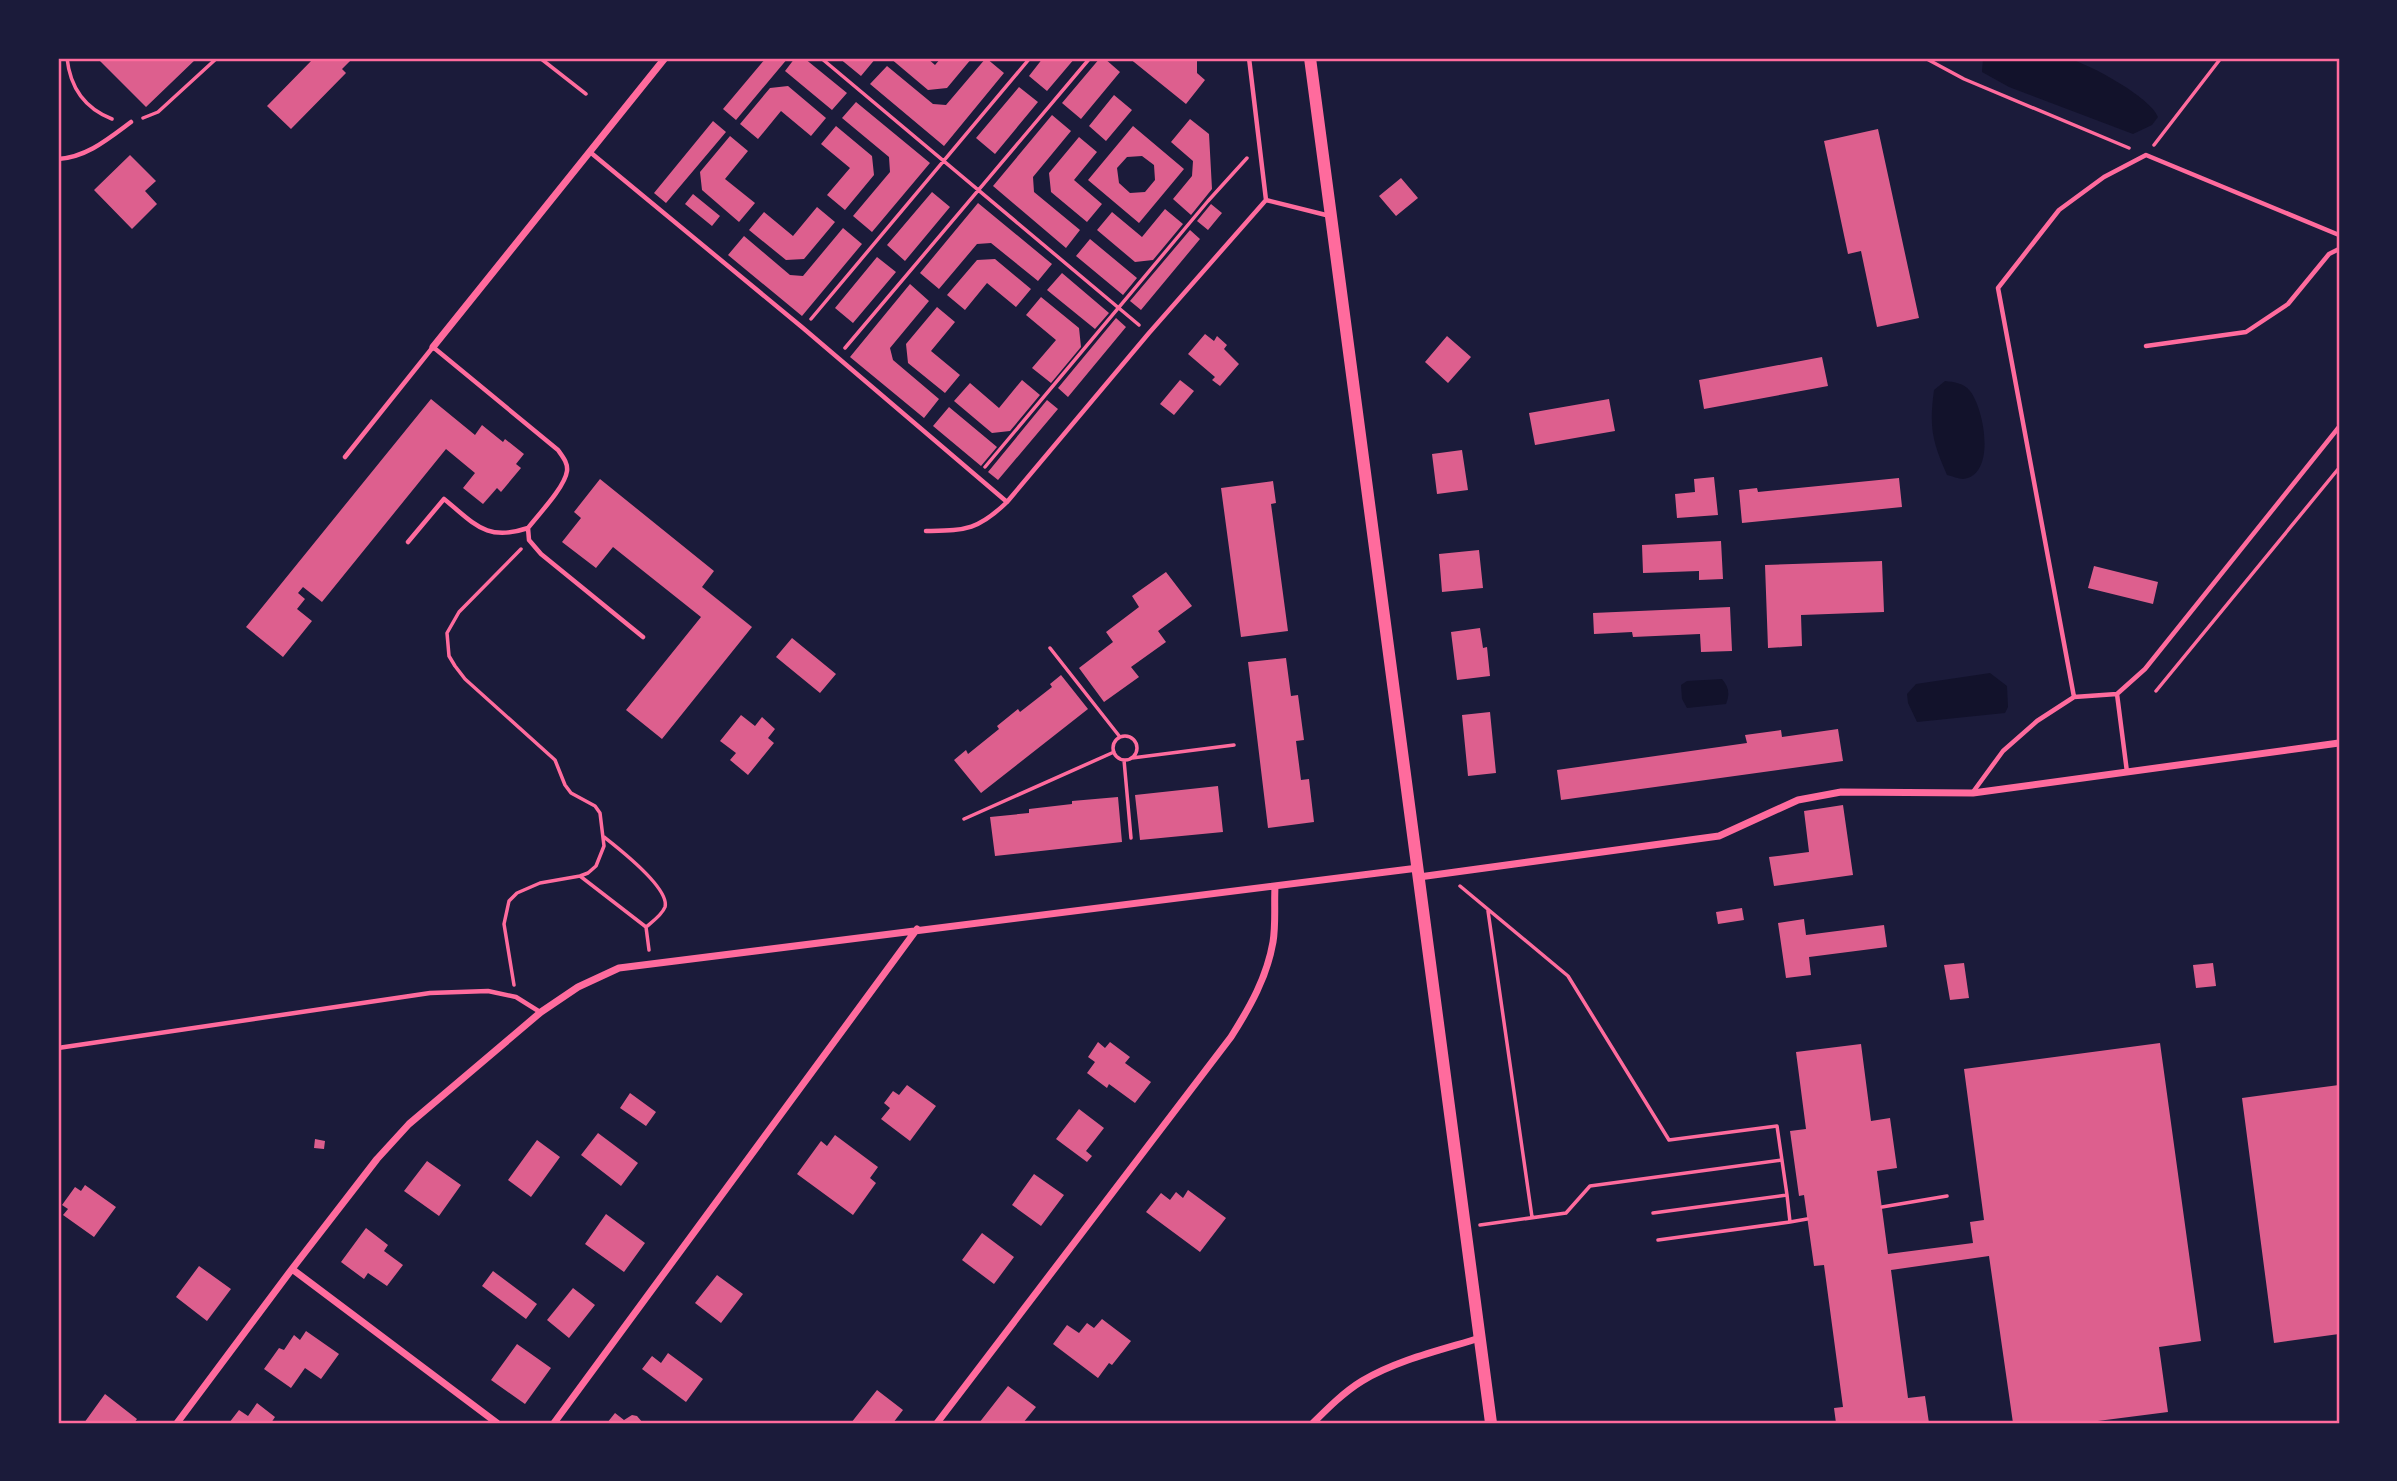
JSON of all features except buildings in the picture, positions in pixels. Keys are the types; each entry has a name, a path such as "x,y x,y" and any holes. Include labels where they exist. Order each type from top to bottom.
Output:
{"main road":[{"path":"1310,58 1491,1423"}],"street":[{"path":"433,347 666,58"},
{"path":"177,1423 377,1159 409,1124 541,1012 578,986 619,968 917,929 1275,887 1419,872 1445,873 1718,836 1798,800 1841,792 1973,793 2339,743"},
{"path":"937,1423 1231,1037 1251,1006 1266,971 1273,940 1275,887"},
{"path":"554,1423 917,929"},
{"path":"292,1269 497,1423"},
{"path":"1313,1423 1333,1402 1363,1380 1480,1338"}],"lane":[{"path":"926,531 959,530 978,526 989,520 1266,200 1249,58"},
{"path":"58,159 74,158 93,149 131,122"},
{"path":"590,152 803,328 1007,502"},
{"path":"2074,697 1998,288 2059,210 2104,177 2146,155 2339,235"},
{"path":"1266,200 1331,216"},
{"path":"2146,346 2246,332 2288,304 2329,254 2339,249"},
{"path":"345,457 433,347 558,450 565,460 567,471 563,482 528,528 514,533 490,533 444,499 408,542"},
{"path":"1973,793 2003,751 2037,721 2074,697 2117,694 2145,670 2339,427"},
{"path":"528,528 529,540 541,554 643,637"},
{"path":"2117,694 2127,772"},
{"path":"58,1048 430,993 488,991 516,997 541,1012"}],"path":[{"path":"67,58 71,81 78,95 92,109 110,119 131,122 158,112 217,58"},
{"path":"540,58 586,94"},
{"path":"821,58 1149,333"},
{"path":"803,328 1030,58"},
{"path":"837,358 1090,58"},
{"path":"1925,58 1964,79 2146,155 2221,58"},
{"path":"977,477 1259,144"},
{"path":"2156,691 2339,468"},
{"path":"516,997 504,924 509,901 517,893 540,883 588,873 596,866 604,846 600,813 596,806 571,793 555,760 465,679 449,656 447,633 451,623 529,540"},
{"path":"1050,648 1120,737"},
{"path":"1132,758 1138,749 1136,741 1129,736 1120,737 1113,745 1114,752 1116,757 1124,760 1234,745"},
{"path":"964,819 1114,752"},
{"path":"1124,760 1131,838"},
{"path":"603,836 654,882 665,898 663,911 646,927"},
{"path":"1445,873 1568,975 1669,1140 1777,1126 1790,1222"},
{"path":"580,876 646,927 652,964"},
{"path":"1488,910 1532,1217"},
{"path":"1465,1227 1566,1213 1590,1186 1782,1160"},
{"path":"1653,1213 1787,1195"},
{"path":"1882,1207 1947,1196"},
{"path":"1658,1240 1807,1219"}],"shaded area":[{"path":"2044,56 2074,60 2131,91 2144,100 2158,117 2152,125 2133,134 2009,87 1982,72 1983,58"},
{"path":"1945,381 1968,388 1980,411 1983,425 1984,454 1980,466 1974,475 1963,479 1947,475 1933,434 1934,390"},
{"path":"1990,673 2007,686 2008,707 2005,713 1917,722 1907,694 1916,684"},
{"path":"1722,679 1728,691 1726,704 1687,708 1682,699 1681,685 1687,681"}]}
